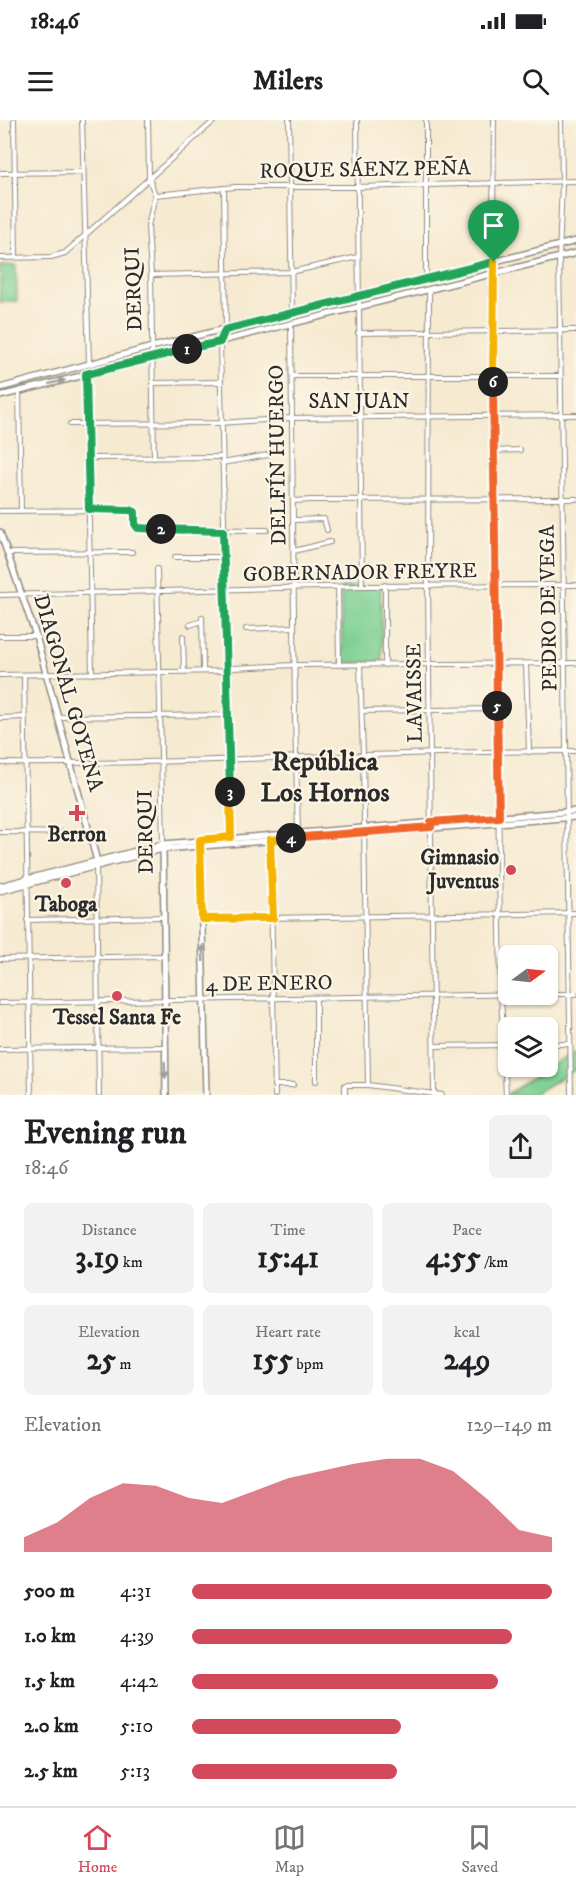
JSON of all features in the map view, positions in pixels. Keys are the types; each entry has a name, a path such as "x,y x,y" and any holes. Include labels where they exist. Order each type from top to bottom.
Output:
{"main road":[{"path":"0,388 89,363 576,241"},
{"path":"0,396 576,253"},
{"name":"DIAGONAL GOYENA","path":"0,532 36,636 97,863"},
{"path":"0,891 163,846 231,837 364,830 566,814 576,810"},
{"path":"566,814 576,817"},
{"path":"200,842 270,840 298,834"},
{"path":"200,842 206,1095"},
{"name":"DERQUI","path":"163,846 166,1095"},
{"path":"0,886 26,882"}],"street":[{"path":"14,120 16,257"},
{"path":"82,120 89,363"},
{"path":"148,120 149,178 155,195"},
{"path":"0,258 55,257 68,251 215,120"},
{"path":"289,120 292,314"},
{"path":"357,120 362,586"},
{"path":"426,120 426,279"},
{"path":"494,120 492,331 501,945"},
{"name":"PEDRO DE VEGA","path":"561,120 562,183 559,257 572,1093"},
{"path":"0,173 83,172"},
{"name":"ROQUE SÁENZ PEÑA","path":"155,195 224,188 576,181"},
{"path":"224,188 225,330 220,342 231,837"},
{"name":"DERQUI","path":"154,458 148,226 155,195"},
{"path":"151,275 291,272 359,257"},
{"name":"LAVAISSE","path":"429,290 428,586 434,1095"},
{"name":"DELFÍN HUERGO","path":"291,324 298,834"},
{"path":"358,333 576,330"},
{"path":"86,374 92,674"},
{"path":"292,376 561,376"},
{"path":"153,383 221,382"},
{"path":"19,391 21,511"},
{"name":"SAN JUAN","path":"70,424 154,425 292,418 576,414"},
{"path":"494,451 520,450"},
{"path":"88,458 222,460 268,455"},
{"path":"294,501 576,499"},
{"path":"0,511 133,510 135,524 142,529 267,530"},
{"path":"294,520 324,519 327,530"},
{"path":"294,551 330,542"},
{"path":"8,553 132,552"},
{"path":"175,557 224,556"},
{"name":"DERQUI","path":"157,569 163,846"},
{"path":"385,585 385,665"},
{"name":"GOBERNADOR FREYRE","path":"0,595 385,585 576,585"},
{"path":"338,587 339,665"},
{"path":"190,625 202,619 203,671"},
{"path":"246,629 294,627"},
{"path":"0,636 36,636"},
{"path":"183,636 184,672"},
{"path":"0,675 184,672 294,665 430,666 576,663"},
{"path":"526,664 528,752"},
{"path":"360,665 368,1086"},
{"path":"24,675 31,1095"},
{"path":"362,711 497,709"},
{"path":"58,717 228,715"},
{"path":"0,718 24,717"},
{"path":"0,763 72,764 576,751"},
{"path":"0,832 90,833"},
{"path":"270,840 275,1095"},
{"path":"97,863 99,1095"},
{"path":"202,919 576,913"},
{"path":"27,920 164,917"},
{"path":"0,959 164,957"},
{"path":"558,994 576,994"},
{"name":"4 DE ENERO","path":"0,1003 498,995"},
{"path":"316,998 316,1081"},
{"path":"558,1044 570,1044"},
{"path":"434,1046 498,1045"},
{"path":"0,1049 164,1047"},
{"path":"506,1077 506,1095"},
{"path":"274,1085 293,1085"},
{"path":"345,1095 345,1085 442,1095"}],"green space":[{"path":"16,265 17,301 0,302 0,266"},
{"path":"341,587 381,587 382,662 342,663"},
{"path":"576,1050 576,1069 532,1095 506,1095 534,1077 558,1077 558,1062"}],"place":[{"name":"Berron","path":"77,813"},
{"name":"Gimnasio Juventus","path":"511,870"},
{"name":"Taboga","path":"66,883"},
{"name":"Tessel Santa Fe","path":"117,996"}],"district":[{"name":"República Los Hornos","path":"325,778"}],"route":[{"path":"494,262 493,376 499,817 431,822 431,827 270,840 273,918 202,919 200,840 231,837 223,531 142,529 135,524 133,510 89,509 86,374 220,342 225,330 494,262"}]}
